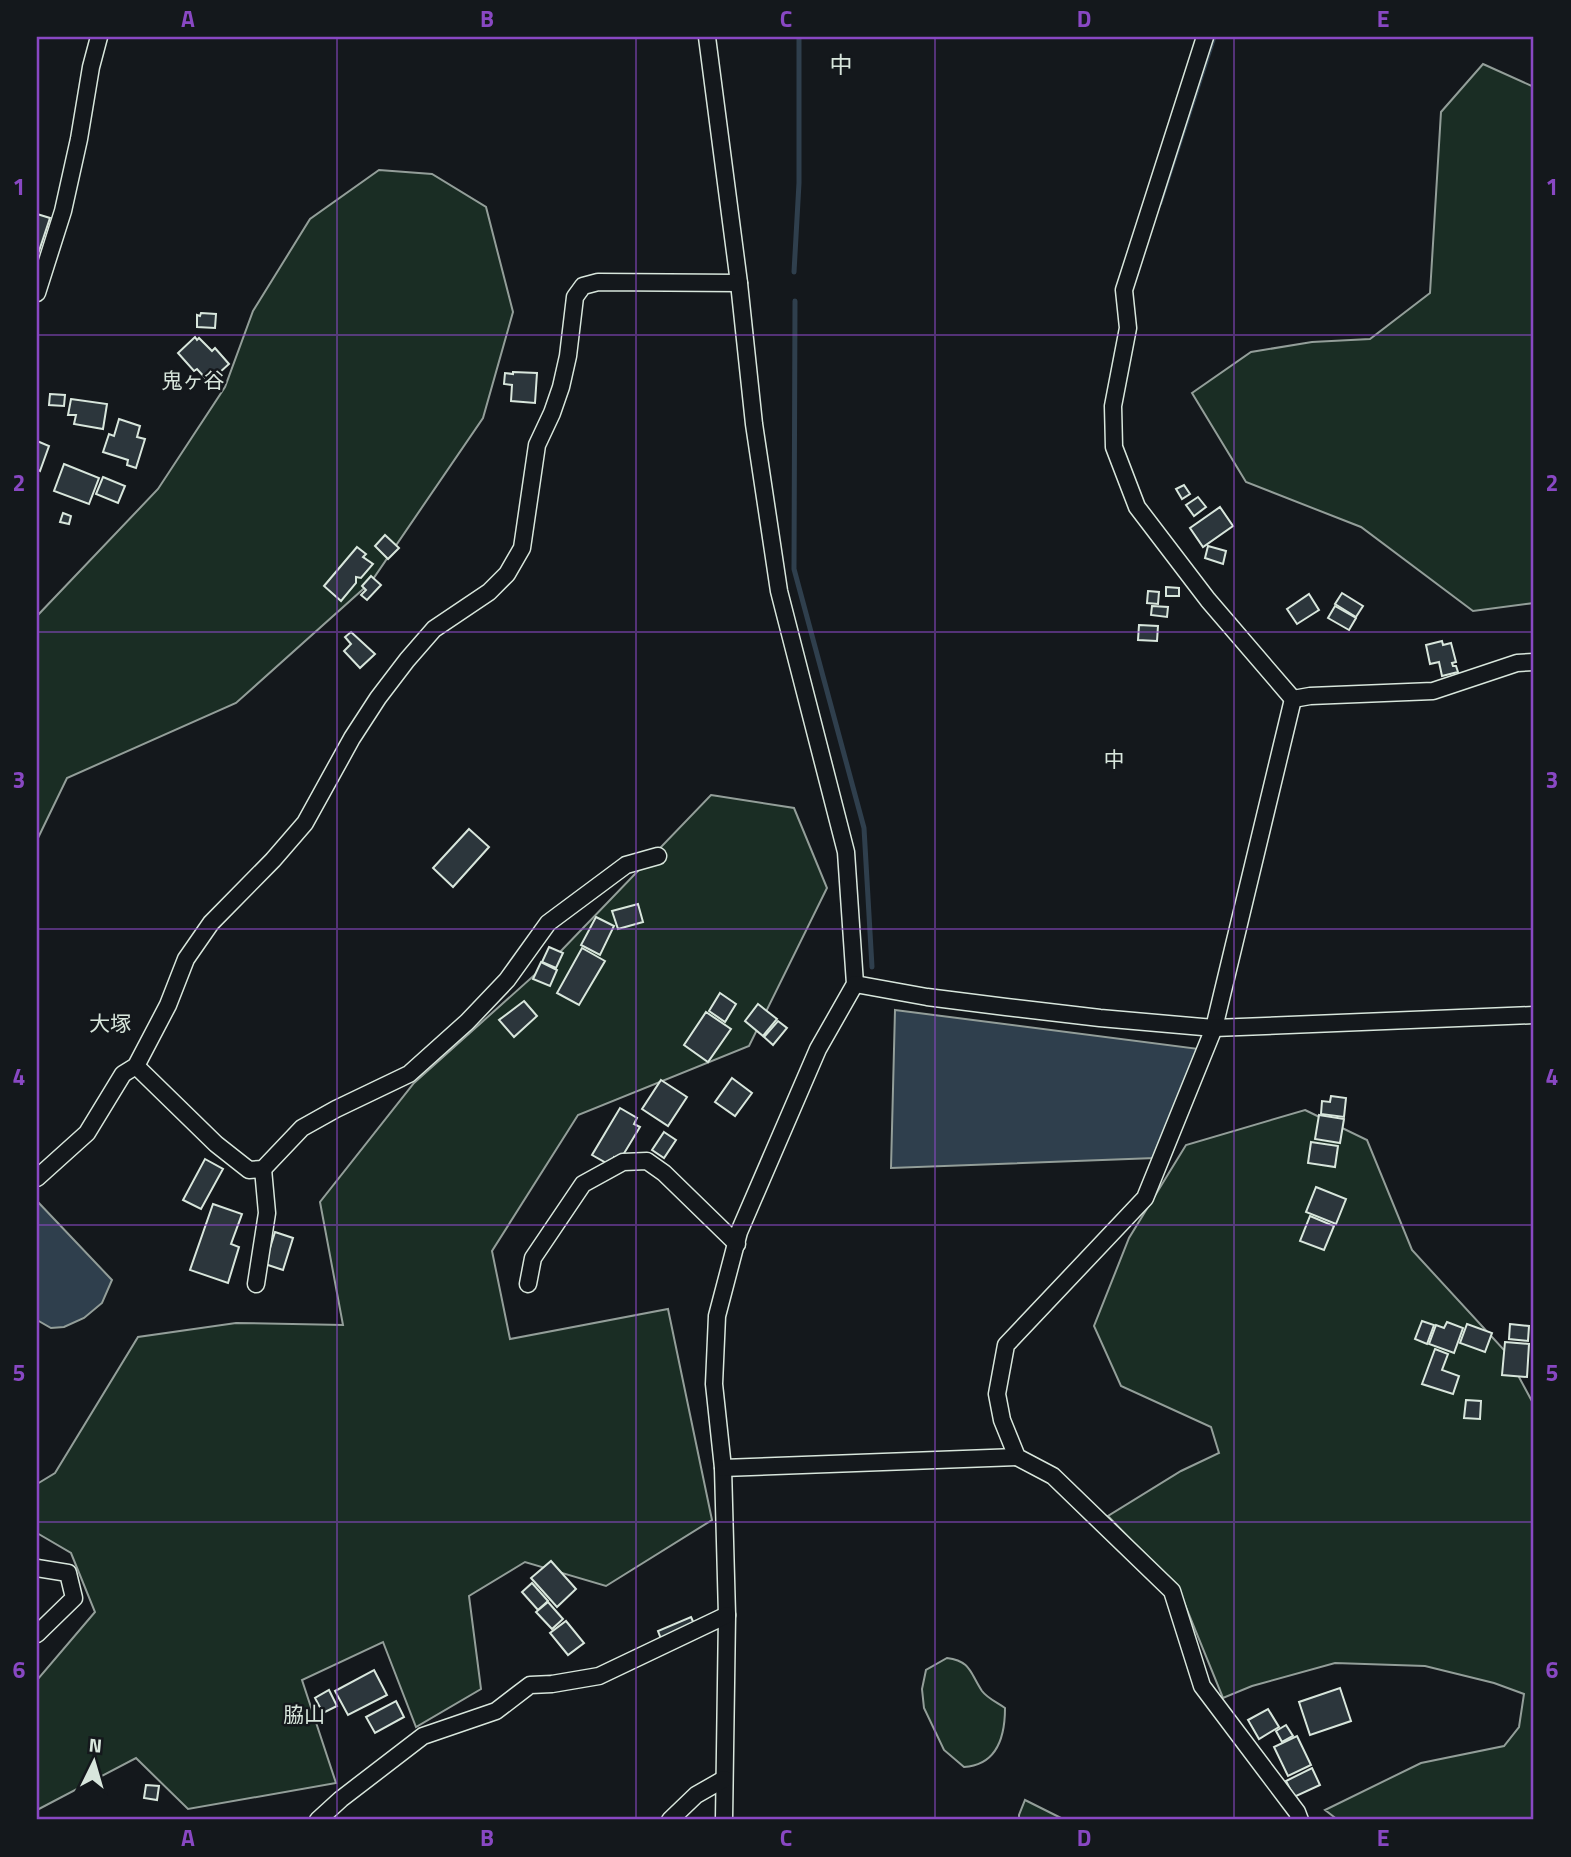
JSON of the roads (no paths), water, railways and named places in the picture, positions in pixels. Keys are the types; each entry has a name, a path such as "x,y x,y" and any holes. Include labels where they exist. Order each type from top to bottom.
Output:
{"street":[{"path":"37,293 63,211 99,37"},
{"path":"707,37 739,283 754,424 779,591 846,852 855,984 818,1049 737,1244 717,1316 714,1384 723,1468 727,1615 724,1820"},
{"path":"1205,37 1124,290 1128,328 1113,406 1114,447 1137,507 1208,600 1293,699"},
{"path":"37,1178 87,1133 123,1074 136,1066 168,1005 186,959 211,923 274,860 305,823 377,698 434,629 489,592 507,574 522,548 537,445 561,387 568,356 575,297 583,286 598,282 739,283"},
{"path":"1293,699 1433,691 1517,663 1534,662"},
{"path":"1017,1457 1002,1420 997,1394 1006,1345 1145,1198 1214,1028 1293,699"},
{"path":"136,1066 216,1144 248,1170 263,1169 302,1128 409,1074 467,1022 507,980 548,923 626,865 658,856"},
{"path":"855,984 1006,1007 1214,1028 1534,1015"},
{"path":"528,1284 533,1258 583,1184 623,1162 647,1161 664,1173 737,1244"},
{"path":"257,1284 267,1213 263,1169"},
{"path":"723,1468 1017,1457 1053,1476 1172,1591 1202,1685 1297,1812 1300,1820"},
{"path":"37,1568 68,1573 74,1598 37,1634"},
{"path":"318,1820 423,1736 496,1711 530,1685 599,1676 727,1615"},
{"path":"670,1820 696,1795 724,1779"}],"water":[{"path":"895,1010 1199,1049 1155,1158 891,1168"},
{"path":"37,1201 112,1280 102,1303 84,1318 64,1327 51,1328 37,1320"}],"waterway":[{"path":"794,272 799,183 799,37"},
{"path":"1160,203 1214,37"},
{"path":"795,301 794,569 864,828 872,967"}],"district":[{"name":"中","path":"841,65"},
{"name":"鬼ヶ谷","path":"193,381"},
{"name":"中","path":"1114,760"},
{"name":"大塚","path":"110,1024"},
{"name":"脇山","path":"304,1715"}]}
